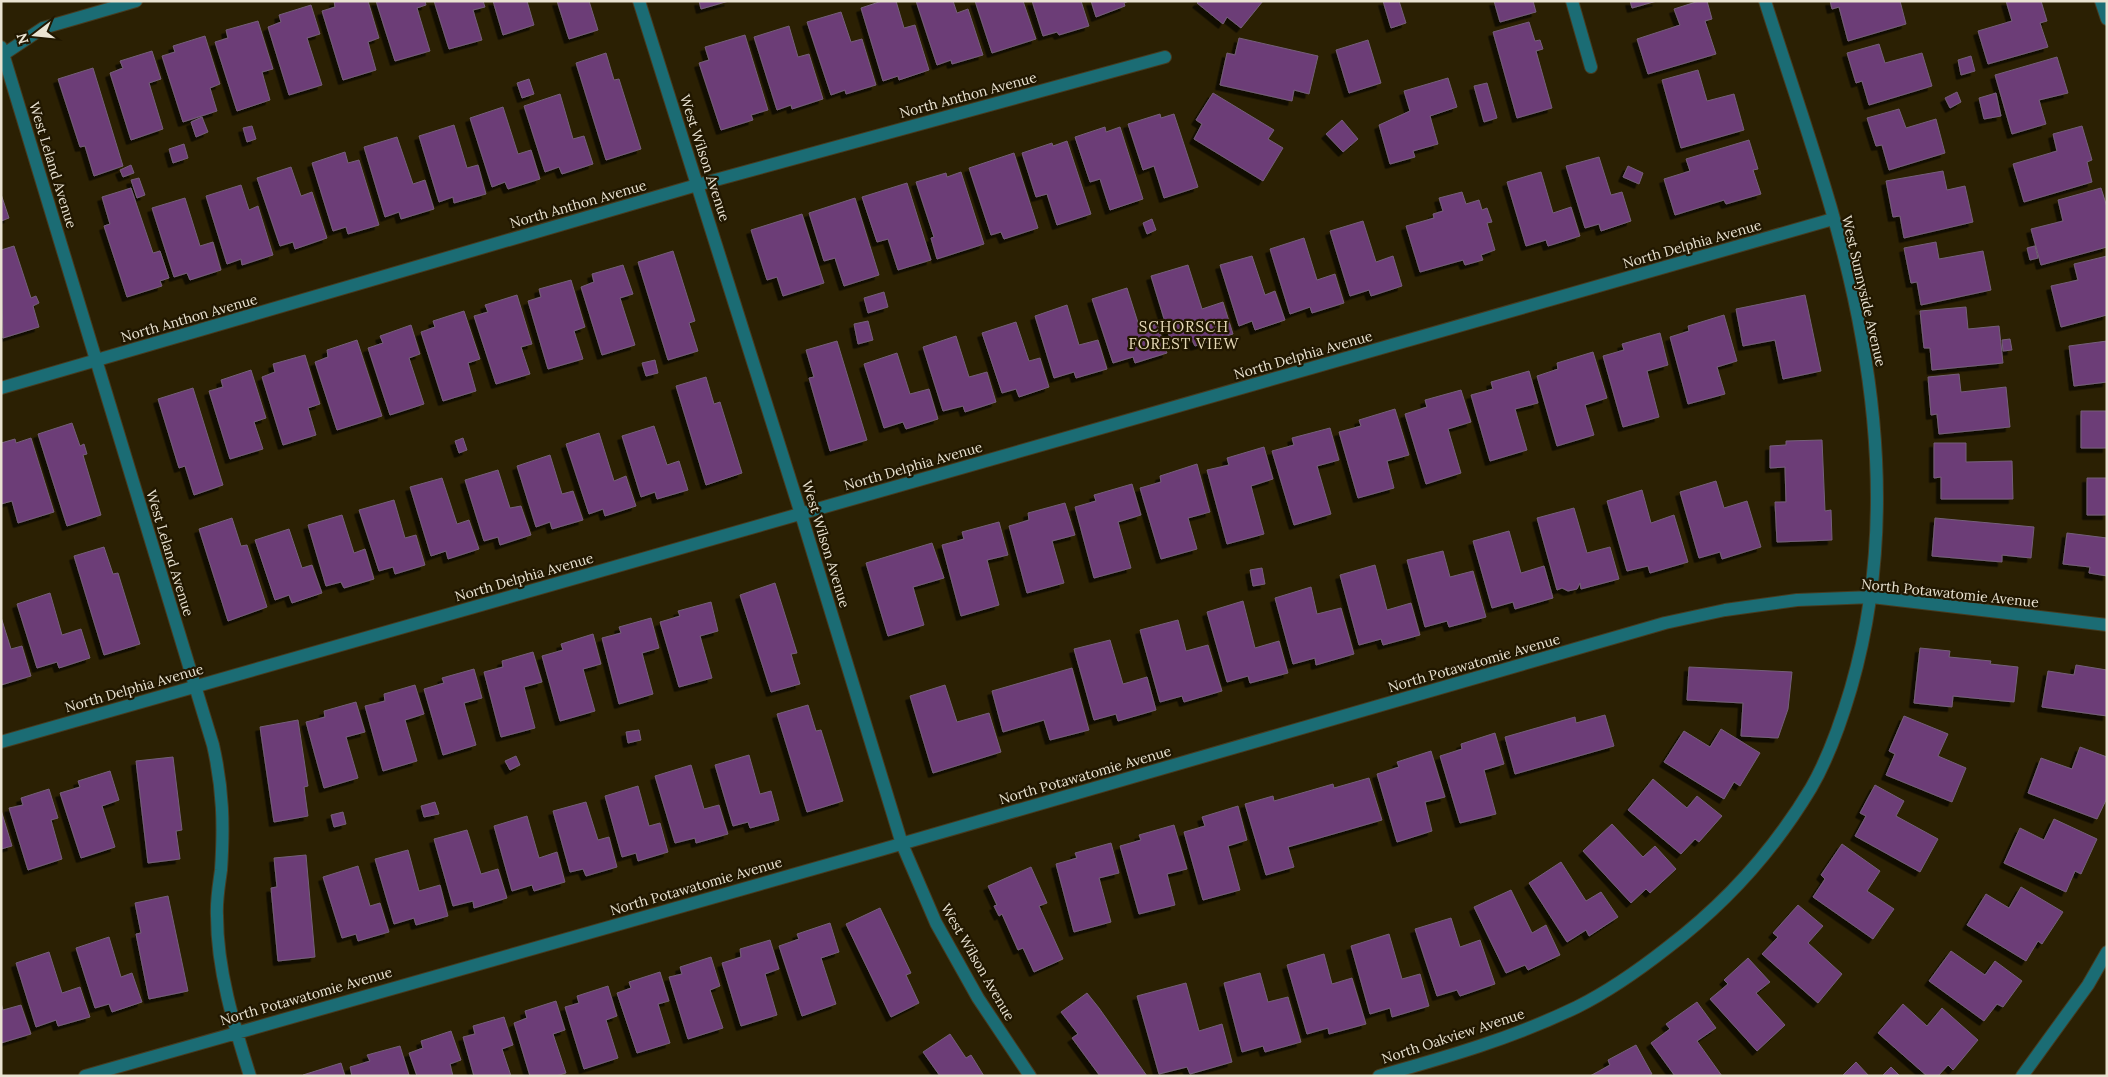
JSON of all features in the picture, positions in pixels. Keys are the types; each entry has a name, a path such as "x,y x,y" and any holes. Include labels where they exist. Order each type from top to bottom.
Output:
{"street":[{"path":"2,53 43,28 136,1"},
{"name":"West Wilson Avenue","path":"639,1 801,514 902,844 936,923 978,998 1030,1076"},
{"path":"1572,1 1591,67"},
{"name":"West Sunnyside Avenue","path":"1765,1 1833,219 1862,336 1870,390 1876,461 1877,515 1872,597"},
{"path":"2101,1 2107,19"},
{"name":"West Leland Avenue","path":"2,53 213,745 222,784 221,869 216,916 221,963 236,1032 250,1076"},
{"name":"North Anthon Avenue","path":"1,388 697,185 1165,57"},
{"name":"North Delphia Avenue","path":"1,742 1833,219"},
{"name":"North Potawatomie Avenue","path":"84,1076 902,844 1665,623 1725,610 1797,600 1872,597 2107,625"},
{"name":"North Oakview Avenue","path":"1379,1076 1512,1036 1580,1006 1640,969 1696,926 1744,879 1777,838 1812,785 1840,725 1855,672 1872,597"},
{"path":"2022,1076 2088,985 2107,952"}],"building":[{"path":"334,1 368,1 379,38 368,42 376,70 343,80 322,11 335,7"},
{"path":"376,1 425,1 426,5 417,8 430,51 395,61"},
{"path":"434,1 483,1 485,7 473,10 482,40 449,49"},
{"path":"493,1 527,1 534,25 503,35"},
{"path":"557,1 589,1 598,30 569,39"},
{"path":"699,1 729,1 701,9"},
{"path":"882,1 896,1 904,28 915,25 929,70 899,80 898,76 883,81 861,8"},
{"path":"916,1 953,1 957,13 968,9 983,55 952,64 951,60 937,65"},
{"path":"975,1 1023,1 1036,39 992,53"},
{"path":"1032,1 1081,1 1089,26 1059,35 1057,32 1043,36"},
{"path":"1091,1 1129,1 1124,3 1125,6 1096,17"},
{"path":"1199,1 1263,1 1241,28 1227,17 1223,24 1197,3"},
{"path":"1383,1 1399,1 1406,23 1391,28"},
{"path":"1494,1 1533,1 1536,12 1500,22"},
{"path":"1630,1 1657,1 1632,8"},
{"path":"1699,1 1707,1 1712,19 1705,21 1716,54 1648,74 1637,39 1680,25 1674,9"},
{"path":"1830,1 1900,1 1906,24 1848,41 1839,7 1832,9"},
{"path":"2006,1 2041,1 2047,21 2040,23 2048,47 1988,64 1978,31 2012,21"},
{"path":"311,5 320,34 307,38 322,85 289,95 268,27 281,22 279,15"},
{"path":"841,12 851,42 862,39 876,85 846,94 845,90 831,95 807,22"},
{"path":"258,21 273,69 262,72 270,100 237,111 215,42 228,38 226,30"},
{"path":"1529,22 1535,41 1540,40 1543,49 1536,51 1552,108 1517,118 1493,32"},
{"path":"789,26 798,57 809,54 823,99 792,109 791,105 777,110 754,37"},
{"path":"745,35 768,110 751,115 753,120 721,130 699,63 709,60 705,47"},
{"path":"205,36 220,84 210,88 217,111 183,122 162,56 175,52 173,46"},
{"path":"1239,38 1318,56 1309,94 1294,90 1292,101 1220,85 1227,53 1235,55"},
{"path":"1368,40 1381,83 1349,93 1336,50"},
{"path":"1879,44 1885,63 1922,53 1932,86 1869,105 1862,81 1856,83 1847,53"},
{"path":"152,51 161,79 149,83 163,129 131,140 110,73 123,68 120,61"},
{"path":"606,53 614,80 619,79 641,149 606,160 576,63"},
{"path":"1971,56 1975,71 1961,75 1958,60"},
{"path":"2057,57 2068,93 2039,100 2046,124 2012,134 1995,75"},
{"path":"93,68 123,166 94,176 85,146 80,147 58,79"},
{"path":"1698,70 1707,101 1734,94 1744,130 1681,148 1662,80"},
{"path":"1448,78 1457,107 1430,116 1438,144 1413,151 1415,157 1390,164 1379,125 1410,111 1404,91"},
{"path":"529,79 534,94 522,98 517,83"},
{"path":"1487,83 1497,118 1484,122 1474,86"},
{"path":"1957,92 1961,102 1950,108 1945,98"},
{"path":"1213,93 1274,130 1268,139 1283,148 1263,181 1194,139 1202,124 1196,120"},
{"path":"1996,93 2001,116 1984,119 1979,98"},
{"path":"560,94 573,139 584,136 593,164 562,174 559,167 545,172 524,106"},
{"path":"503,107 518,154 531,150 540,179 508,189 505,182 492,187 470,118"},
{"path":"1899,109 1906,128 1936,119 1945,153 1889,170 1882,145 1876,146 1867,118"},
{"path":"1160,114 1161,118 1174,114 1198,187 1164,198 1154,166 1143,170 1128,124"},
{"path":"202,117 208,132 196,137 191,122"},
{"path":"1342,120 1358,139 1343,152 1326,134"},
{"path":"454,125 467,168 478,165 486,194 454,203 453,197 439,202 419,136"},
{"path":"252,126 256,139 247,142 243,128"},
{"path":"2082,126 2092,160 2087,162 2092,182 2024,202 2013,164 2057,151 2053,134"},
{"path":"1105,127 1106,132 1120,127 1143,199 1110,210 1100,179 1090,182 1075,137"},
{"path":"397,137 413,184 425,180 434,209 401,219 399,212 385,217 364,147"},
{"path":"1749,140 1758,169 1753,170 1761,194 1726,204 1724,200 1675,215 1664,179 1690,171 1686,159"},
{"path":"1067,141 1091,214 1057,225 1047,194 1036,197 1022,153 1052,143 1053,146"},
{"path":"184,144 188,158 173,163 169,149"},
{"path":"345,152 348,163 359,160 379,225 348,234 346,227 333,231 312,163"},
{"path":"1014,153 1038,228 1004,239 1001,232 991,235 969,168"},
{"path":"1599,157 1611,195 1622,192 1631,221 1601,231 1599,224 1585,228 1566,166"},
{"path":"131,165 134,173 123,177 120,170"},
{"path":"1628,166 1643,173 1639,184 1623,177"},
{"path":"291,167 301,196 312,192 327,238 295,249 293,242 280,246 257,178"},
{"path":"1943,171 1947,190 1965,186 1973,222 1904,238 1900,216 1893,217 1886,181"},
{"path":"961,172 984,244 937,259 931,238 934,237 916,182 946,173 947,177"},
{"path":"1541,172 1553,213 1571,207 1580,236 1548,246 1546,240 1526,246 1507,182"},
{"path":"139,178 145,195 137,198 131,180"},
{"path":"907,183 931,260 898,270 888,239 877,242 862,197"},
{"path":"241,185 249,210 258,206 273,255 242,265 241,259 227,264 206,196"},
{"path":"131,188 153,253 160,251 169,278 160,281 162,286 127,297 104,226 110,224 102,197"},
{"path":"2101,188 2107,207 2107,247 2041,265 2031,229 2063,221 2058,200"},
{"path":"1462,192 1466,204 1479,200 1482,210 1487,208 1492,222 1487,223 1495,250 1481,255 1483,260 1465,265 1463,260 1420,272 1406,226 1434,218 1433,214 1443,211 1439,198"},
{"path":"1,194 9,218 1,221"},
{"path":"185,198 200,246 213,242 221,270 190,280 187,273 174,277 152,208"},
{"path":"855,198 879,275 844,286 835,258 824,261 809,213"},
{"path":"802,214 824,283 783,296 777,277 767,280 751,230"},
{"path":"1152,219 1156,230 1147,234 1143,223"},
{"path":"1363,221 1376,262 1393,256 1402,286 1371,296 1369,290 1350,296 1330,231"},
{"path":"1304,238 1317,280 1335,274 1344,303 1312,313 1310,307 1290,314 1270,249"},
{"path":"1936,242 1939,259 1983,251 1991,290 1921,305 1917,282 1911,283 1904,248"},
{"path":"14,246 31,298 36,296 39,303 33,306 39,327 3,338 1,250"},
{"path":"2035,246 2038,258 2030,260 2027,248"},
{"path":"673,251 695,321 689,323 698,351 668,360 638,262"},
{"path":"1252,256 1265,295 1275,291 1285,320 1255,330 1252,321 1239,326 1220,265"},
{"path":"2107,256 2107,315 2061,327 2051,286 2078,280 2074,264"},
{"path":"623,265 633,294 620,298 635,345 602,355 581,287 594,282 592,274"},
{"path":"1188,265 1202,309 1223,302 1233,334 1195,346 1191,338 1172,345 1151,276"},
{"path":"571,280 585,327 574,331 583,359 548,369 528,301 541,297 539,289"},
{"path":"1127,288 1140,329 1157,324 1167,353 1135,363 1133,357 1113,363 1092,299"},
{"path":"884,292 888,307 868,313 864,298"},
{"path":"517,295 532,344 521,347 530,374 496,384 474,316 488,312 485,305"},
{"path":"1805,295 1821,371 1783,379 1775,340 1743,346 1736,309"},
{"path":"1067,305 1079,345 1098,340 1107,369 1076,378 1074,372 1054,378 1035,316"},
{"path":"1966,307 1968,329 1999,326 2003,363 1932,370 1930,348 1924,348 1920,311"},
{"path":"464,311 480,359 468,363 476,391 443,401 421,332 435,327 433,321"},
{"path":"1724,315 1737,361 1717,367 1725,394 1688,404 1670,337 1689,331 1688,326"},
{"path":"868,321 873,340 858,344 854,324"},
{"path":"1016,322 1029,361 1040,358 1049,387 1019,397 1016,389 1002,393 982,333"},
{"path":"411,325 420,354 409,358 424,404 390,415 368,348 383,343 380,336"},
{"path":"1660,333 1668,365 1647,371 1659,417 1623,427 1603,356 1624,350 1622,344"},
{"path":"956,336 969,377 987,372 996,402 965,412 963,406 943,411 923,347"},
{"path":"2010,339 2012,350 2003,351 2002,340"},
{"path":"357,340 382,416 337,430 315,362 328,357 327,350"},
{"path":"837,341 867,440 830,451 809,378 814,377 806,350"},
{"path":"2107,341 2107,382 2074,386 2069,346"},
{"path":"1593,352 1607,398 1585,405 1594,435 1557,446 1537,376 1558,369 1557,363"},
{"path":"897,353 910,394 929,389 938,419 906,429 903,422 884,428 864,364"},
{"path":"305,355 320,404 308,408 316,435 283,445 262,377 275,372 273,364"},
{"path":"655,360 658,373 646,376 642,363"},
{"path":"251,370 266,418 254,422 263,449 230,459 209,391 223,387 221,380"},
{"path":"1529,371 1538,403 1515,409 1527,450 1490,461 1471,395 1493,389 1491,382"},
{"path":"1959,374 1961,392 2006,387 2010,427 1939,434 1937,414 1931,415 1928,377"},
{"path":"706,377 714,404 720,402 742,473 706,485 676,386"},
{"path":"193,388 223,485 194,495 185,466 179,468 158,399"},
{"path":"1461,390 1471,422 1448,429 1461,473 1426,484 1405,414 1427,407 1425,400"},
{"path":"1395,409 1409,455 1387,461 1394,488 1358,498 1339,432 1361,426 1359,420"},
{"path":"2081,411 2107,411 2107,448 2081,448"},
{"path":"72,423 80,446 84,444 87,454 83,455 101,515 67,526 38,434"},
{"path":"654,426 667,465 679,461 688,490 657,499 655,492 641,497 622,436"},
{"path":"1330,428 1339,460 1317,466 1331,514 1294,525 1272,451 1294,445 1292,438"},
{"path":"599,433 614,481 626,476 636,506 605,516 603,509 589,514 566,444"},
{"path":"31,438 54,512 18,523 12,501 1,504 1,443 15,439 16,443"},
{"path":"463,438 467,450 459,453 455,441"},
{"path":"1822,440 1825,511 1831,510 1832,540 1777,542 1775,502 1786,502 1785,467 1770,468 1770,446 1786,445 1786,441"},
{"path":"1934,443 1966,443 1966,462 2012,461 2013,499 1941,499 1941,477 1934,478"},
{"path":"1264,447 1273,479 1251,486 1264,534 1227,544 1207,470 1229,465 1227,458"},
{"path":"550,455 562,494 573,491 583,520 552,529 550,522 536,527 517,466"},
{"path":"1197,464 1210,512 1188,518 1197,549 1161,559 1140,488 1161,482 1160,476"},
{"path":"498,470 510,508 521,506 531,535 500,545 498,537 484,541 465,480"},
{"path":"442,478 457,524 469,520 479,549 448,559 446,551 431,556 410,487"},
{"path":"2087,478 2107,478 2107,515 2087,515"},
{"path":"1716,481 1724,508 1747,501 1761,547 1722,559 1720,552 1699,558 1680,492"},
{"path":"1132,484 1141,515 1118,522 1131,568 1094,578 1075,507 1096,501 1094,495"},
{"path":"1642,490 1651,523 1674,515 1688,562 1650,573 1648,566 1627,571 1607,501"},
{"path":"394,500 405,538 416,535 425,565 395,574 393,567 379,571 359,510"},
{"path":"1065,503 1075,535 1052,541 1064,583 1027,593 1009,526 1029,520 1028,513"},
{"path":"1574,508 1587,553 1610,547 1619,579 1581,589 1580,583 1577,589 1568,591 1562,588 1557,590 1537,518"},
{"path":"342,515 354,553 365,549 374,579 344,588 341,582 326,586 308,525"},
{"path":"232,518 241,546 247,545 267,607 228,621 199,529"},
{"path":"1935,518 2034,527 2031,558 2002,555 2002,562 1932,556"},
{"path":"999,522 1008,555 987,560 999,605 961,616 942,545 964,539 962,532"},
{"path":"289,529 302,568 312,565 322,593 292,603 289,595 275,600 255,540"},
{"path":"1509,531 1521,573 1544,566 1553,598 1515,609 1513,602 1492,608 1473,541"},
{"path":"2067,533 2107,538 2107,576 2089,573 2090,567 2063,564"},
{"path":"932,543 944,578 913,587 924,625 888,636 866,563"},
{"path":"104,547 113,574 118,573 140,644 104,655 74,556"},
{"path":"1443,551 1450,577 1473,571 1486,617 1449,627 1447,621 1425,627 1407,560"},
{"path":"1375,565 1387,610 1411,603 1420,635 1383,645 1381,639 1359,645 1340,575"},
{"path":"1262,568 1265,584 1253,586 1250,570"},
{"path":"775,583 797,653 791,654 800,684 771,692 740,595"},
{"path":"1311,587 1317,614 1341,608 1354,654 1316,665 1315,658 1293,664 1275,598"},
{"path":"50,593 62,635 81,629 90,658 59,668 57,662 37,668 17,604"},
{"path":"1243,601 1255,648 1279,641 1288,673 1250,683 1248,676 1227,682 1207,612"},
{"path":"711,602 718,631 700,636 712,678 679,687 660,622 680,616 678,611"},
{"path":"1,617 11,649 22,646 31,676 1,685"},
{"path":"651,618 659,648 642,653 653,694 619,704 602,638 621,633 619,627"},
{"path":"1178,620 1186,651 1208,645 1222,691 1184,702 1182,696 1160,702 1140,630"},
{"path":"593,634 601,664 583,669 595,711 560,721 542,656 563,650 561,644"},
{"path":"1110,640 1123,684 1147,677 1156,710 1118,721 1116,714 1094,720 1074,649"},
{"path":"1920,648 1950,651 1949,657 1991,661 1990,664 2018,667 2014,702 1953,696 1952,707 1914,703"},
{"path":"533,652 542,682 524,687 535,728 501,737 484,672 503,667 502,661"},
{"path":"2076,665 2107,670 2107,716 2042,707 2048,671 2074,675"},
{"path":"1689,667 1792,672 1788,709 1778,738 1741,736 1743,703 1687,700"},
{"path":"1072,668 1089,730 1050,740 1044,720 1003,732 992,691"},
{"path":"474,669 482,698 464,703 476,745 443,755 424,689 444,683 442,678"},
{"path":"415,685 424,714 405,720 417,761 383,771 365,706 385,701 384,694"},
{"path":"945,685 957,722 989,713 1001,752 933,773 910,696"},
{"path":"356,702 365,732 346,737 358,778 324,788 306,722 325,717 324,711"},
{"path":"808,705 816,731 821,730 843,801 807,812 777,714"},
{"path":"1605,715 1614,746 1515,774 1505,737 1575,717 1576,723"},
{"path":"1904,716 1948,734 1938,756 1966,768 1952,802 1886,775 1895,754 1889,751"},
{"path":"298,720 308,786 304,787 308,816 274,822 260,727"},
{"path":"1721,729 1760,753 1740,786 1734,782 1724,799 1664,762 1684,731 1710,747"},
{"path":"639,730 641,740 628,743 626,732"},
{"path":"1495,733 1504,764 1484,770 1496,814 1460,823 1440,756 1462,749 1461,744"},
{"path":"2080,747 2107,757 2107,798 2097,819 2028,793 2041,758 2072,769"},
{"path":"1431,751 1445,797 1425,802 1432,831 1397,842 1377,774 1399,767 1397,762"},
{"path":"749,755 760,794 771,791 779,820 750,828 748,822 733,826 715,765"},
{"path":"516,756 520,765 510,770 505,761"},
{"path":"173,757 182,830 176,831 180,859 148,863 136,761"},
{"path":"691,765 704,809 719,805 728,834 696,843 695,838 675,843 655,776"},
{"path":"110,771 119,800 102,806 115,847 81,858 60,793 80,787 78,781"},
{"path":"1369,778 1382,820 1288,847 1294,867 1266,875 1245,804 1273,796 1274,801 1333,784 1334,788"},
{"path":"1653,779 1687,808 1697,796 1722,816 1699,842 1695,839 1681,854 1628,810"},
{"path":"1875,785 1904,801 1896,816 1938,839 1920,872 1855,836 1866,816 1860,813"},
{"path":"638,786 649,826 660,823 668,852 638,861 636,853 622,857 605,796"},
{"path":"49,789 58,818 51,820 62,859 28,870 9,808 23,805 21,798"},
{"path":"435,802 439,814 424,817 421,806"},
{"path":"586,802 598,840 609,837 617,867 586,876 583,869 570,872 553,811"},
{"path":"1238,806 1247,840 1228,846 1240,890 1203,900 1184,832 1205,826 1202,817"},
{"path":"1,810 12,846 1,849"},
{"path":"343,812 346,824 334,827 331,815"},
{"path":"527,816 539,858 557,852 565,882 534,891 532,885 512,891 494,826"},
{"path":"2054,819 2097,839 2081,874 2075,871 2066,892 2004,863 2020,828 2044,840"},
{"path":"1612,824 1643,857 1655,846 1676,869 1650,893 1646,889 1631,903 1583,851"},
{"path":"1174,825 1187,869 1167,874 1175,905 1139,914 1120,846 1141,840 1139,835"},
{"path":"467,830 481,874 498,869 507,898 474,908 473,901 453,906 434,839"},
{"path":"1111,843 1119,873 1099,878 1111,922 1074,932 1056,864 1077,858 1075,853"},
{"path":"1842,844 1880,871 1867,891 1894,909 1873,939 1813,897 1825,879 1821,875"},
{"path":"408,850 419,891 440,885 448,916 416,925 414,918 394,924 375,859"},
{"path":"306,855 315,957 278,961 271,888 277,887 274,858"},
{"path":"1561,862 1586,901 1601,892 1618,917 1589,936 1586,930 1567,942 1529,883"},
{"path":"358,866 370,906 380,903 389,932 358,941 356,934 342,938 323,877"},
{"path":"1031,867 1047,903 1039,906 1063,959 1034,972 1023,948 1018,950 1002,914 999,916 994,906 997,905 988,886"},
{"path":"2021,887 2063,912 2042,944 2038,941 2026,961 1967,925 1986,894 2009,908"},
{"path":"1511,890 1532,933 1546,925 1560,955 1528,970 1525,965 1506,973 1474,907"},
{"path":"168,896 188,991 149,999 136,934 141,933 135,903"},
{"path":"1798,905 1823,926 1808,943 1842,974 1818,1003 1762,954 1778,937 1773,933"},
{"path":"880,908 911,973 906,975 919,1003 891,1017 846,924"},
{"path":"1451,918 1460,947 1480,940 1495,984 1460,996 1457,990 1437,996 1415,929"},
{"path":"830,923 839,952 821,958 836,1004 802,1016 779,946 799,939 797,934"},
{"path":"1389,934 1402,979 1420,974 1429,1006 1392,1017 1390,1008 1370,1014 1351,946"},
{"path":"109,937 121,977 132,973 142,1002 112,1012 109,1004 95,1008 76,948"},
{"path":"770,940 779,969 765,974 777,1015 741,1026 722,963 741,957 740,949"},
{"path":"1951,951 1985,975 1995,961 2022,981 2003,1007 1997,1004 1984,1021 1929,981"},
{"path":"49,952 62,993 80,987 90,1017 58,1026 56,1020 36,1027 16,963"},
{"path":"1324,954 1332,984 1352,978 1366,1024 1329,1034 1328,1028 1307,1034 1287,965"},
{"path":"711,957 720,986 710,990 723,1028 688,1039 669,977 682,974 680,967"},
{"path":"1748,958 1770,982 1756,993 1785,1025 1757,1051 1710,999 1728,984 1724,980"},
{"path":"660,972 669,1001 658,1004 670,1043 637,1053 617,993 631,988 629,982"},
{"path":"1260,973 1268,1002 1288,997 1301,1042 1265,1052 1263,1046 1242,1052 1224,983"},
{"path":"1186,983 1199,1031 1222,1024 1232,1062 1190,1074 1187,1067 1159,1074 1137,996"},
{"path":"608,986 617,1016 606,1020 618,1058 584,1069 565,1007 579,1003 577,996"},
{"path":"1087,993 1147,1076 1100,1076 1072,1038 1078,1034 1061,1012"},
{"path":"556,1001 565,1030 553,1034 566,1073 556,1076 530,1076 514,1023 527,1018 525,1011"},
{"path":"1697,1002 1716,1028 1697,1041 1722,1076 1675,1076 1651,1043 1670,1029 1666,1024"},
{"path":"1,1003 3,1010 21,1005 31,1034 1,1043"},
{"path":"1903,1004 1927,1026 1942,1008 1978,1040 1953,1070 1948,1065 1938,1076 1927,1076 1878,1033"},
{"path":"504,1017 513,1045 502,1049 511,1076 474,1076 463,1037 475,1034 473,1026"},
{"path":"451,1031 461,1060 450,1064 453,1076 417,1076 409,1053 423,1048 421,1041"},
{"path":"950,1034 966,1058 971,1055 984,1076 940,1076 923,1052"},
{"path":"1636,1045 1652,1074 1648,1076 1590,1076 1610,1065 1608,1060"},
{"path":"400,1046 409,1075 352,1076 350,1067 370,1061 367,1055"},
{"path":"1856,1062 1869,1076 1842,1076"},
{"path":"341,1063 345,1076 303,1076 303,1075"},
{"path":"1891,1067 1900,1076 1882,1076"}],"district":[{"name":"SCHORSCH FOREST VIEW","path":"1184,334"}]}
